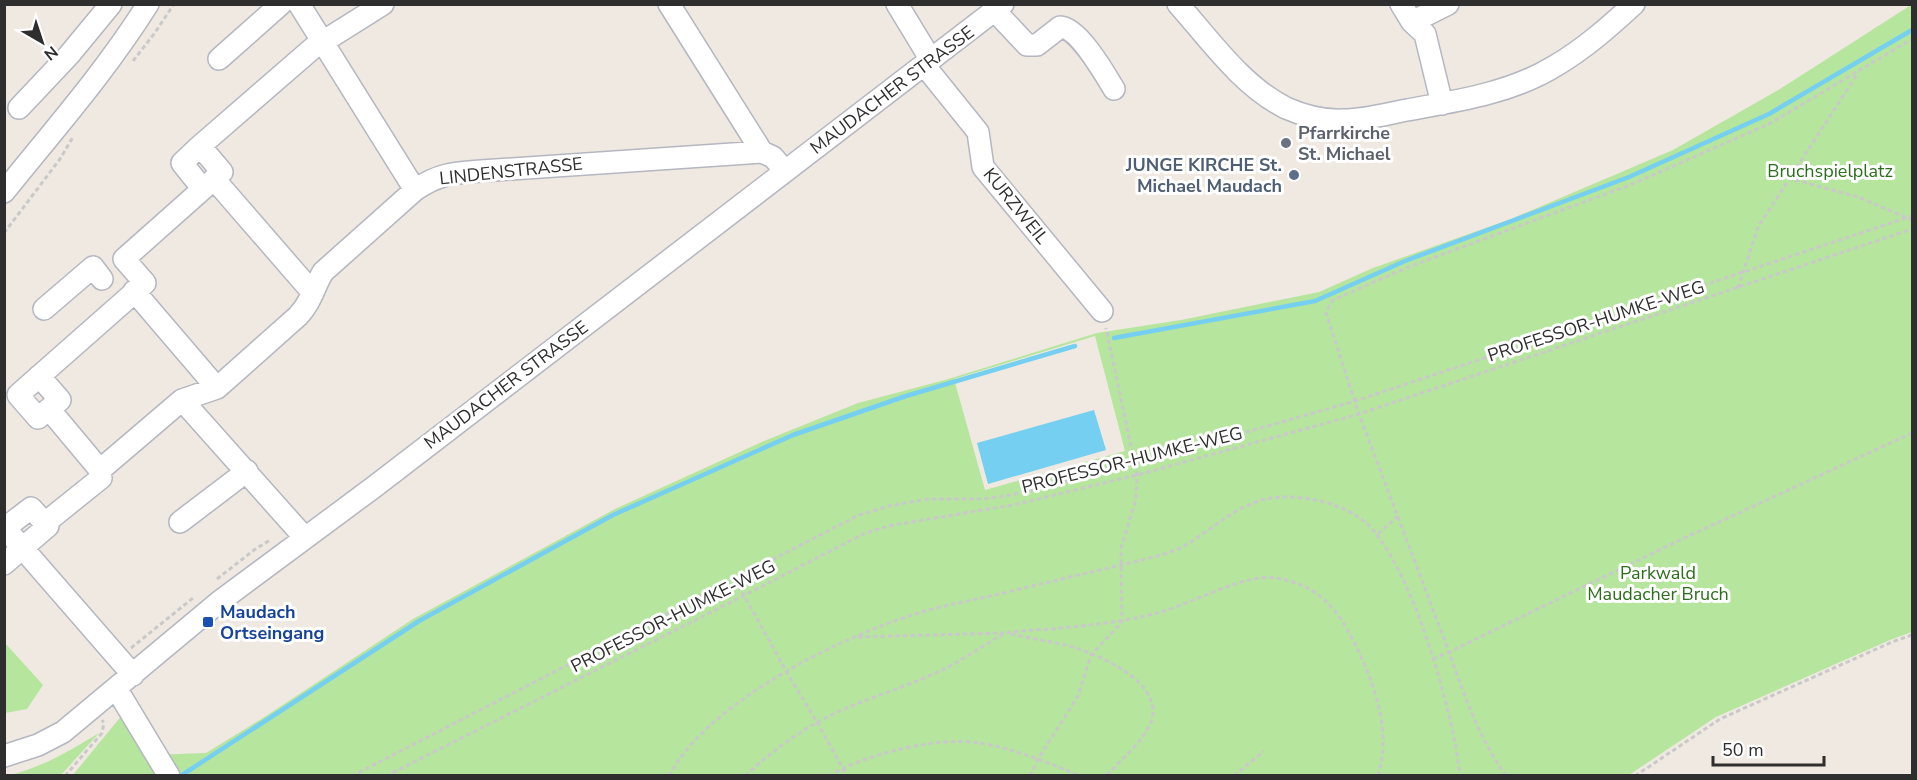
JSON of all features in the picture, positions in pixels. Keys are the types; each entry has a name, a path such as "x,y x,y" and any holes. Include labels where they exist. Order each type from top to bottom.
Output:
{"street":[{"path":"19,108 69,56 111,4"},
{"path":"4,192 133,28 148,4"},
{"path":"219,59 281,4"},
{"name":"LINDENSTRASSE","path":"299,4 415,190 430,180 447,174 762,152"},
{"path":"102,279 222,172 200,146 323,41 383,4"},
{"path":"669,4 762,152 773,158 785,171"},
{"name":"KURZWEIL","path":"897,4 927,63 978,132 983,166 1102,310"},
{"path":"1178,4 1253,85 1269,97 1300,114 1323,119 1345,120 1442,104 1501,89 1554,67 1606,30 1634,4"},
{"path":"1442,104 1425,34 1407,13 1448,4"},
{"path":"999,8 1027,45 1037,45 1060,27 1070,29 1086,46 1114,89"},
{"name":"MAUDACHER STRASSE","path":"4,756 38,745 63,732 219,602 999,8"},
{"path":"208,183 314,293"},
{"path":"100,470 182,400 217,388 298,316 308,305 323,272 415,190"},
{"path":"39,376 60,399 38,418 11,400 145,283 124,259"},
{"path":"44,309 93,267 102,279 128,297 217,388"},
{"path":"182,400 305,538"},
{"path":"49,409 100,470 100,478 45,523 31,508 5,528 133,675"},
{"path":"180,522 247,471"},
{"path":"4,564 22,548"},
{"path":"116,688 169,776"}],"path":[{"path":"128,67 174,4"},
{"path":"1506,776 1482,738 1474,720 1359,414 1326,313 1329,306 1334,300 1410,266 1630,185 1769,124 1912,39"},
{"path":"1738,288 1758,227 1859,71"},
{"path":"4,233 60,159 76,132"},
{"path":"1788,178 1858,197 1906,218"},
{"path":"352,776 859,515 928,499 983,499 1011,495 1135,464 1355,401 1906,218 1912,218"},
{"name":"PROFESSOR-HUMKE-WEG","path":"386,776 864,533 893,525 1013,505 1137,475 1359,414 1912,229"},
{"path":"1030,776 1038,759 1078,696 1091,655 1122,622 1121,548 1136,499 1137,475 1102,310"},
{"path":"1433,659 1680,540 1912,433"},
{"path":"669,776 694,739 738,702 786,671 855,637 915,614 1154,557 1182,547 1248,505 1269,498 1307,498 1342,509 1364,520 1378,534 1403,579 1433,659 1457,746 1460,776"},
{"path":"1378,534 1398,516"},
{"path":"855,637 1005,633 1122,622 1165,611 1252,579 1274,578 1292,582 1319,595 1340,615 1366,668 1381,714 1385,739 1378,776"},
{"path":"735,579 847,776"},
{"path":"745,776 775,750 817,722 940,671 1005,633 1067,646 1091,655 1115,665 1145,688 1152,703 1153,718 1146,733 1106,776"},
{"path":"1635,776 1720,719 1912,635"},
{"path":"65,776 102,733 104,723"},
{"path":"829,776 843,767 899,750 939,743 977,743 1009,749 1080,776"},
{"path":"1234,776 1264,751"}],"green space":[{"name":"Parkwald Maudacher Bruch","path":"1912,5 1912,632 1716,717 1629,775 72,776 123,714 149,755 206,753 413,619 615,509 764,441 858,403 945,380 1097,333 1181,320 1319,292 1373,268 1511,219 1673,150 1780,89","holes":["1095,336 1125,451 985,490 954,379"]},
{"path":"5,643 43,685 27,709 5,713"},
{"path":"99,733 61,775 10,775 45,763"}],"water":[{"path":"1094,410 1106,450 988,484 977,443"}],"waterway":[{"path":"1114,338 1315,301 1405,261 1629,177 1769,114 1912,30"},
{"path":"182,775 419,621 613,515 793,435 906,396 1075,346"}],"place":[{"name":"Pfarrkirche St. Michael","path":"1286,143"},
{"name":"JUNGE KIRCHE St. Michael Maudach","path":"1294,175"},
{"name":"Maudach Ortseingang","path":"208,622"}],"park label":[{"name":"Bruchspielplatz","path":"1830,171"}]}
